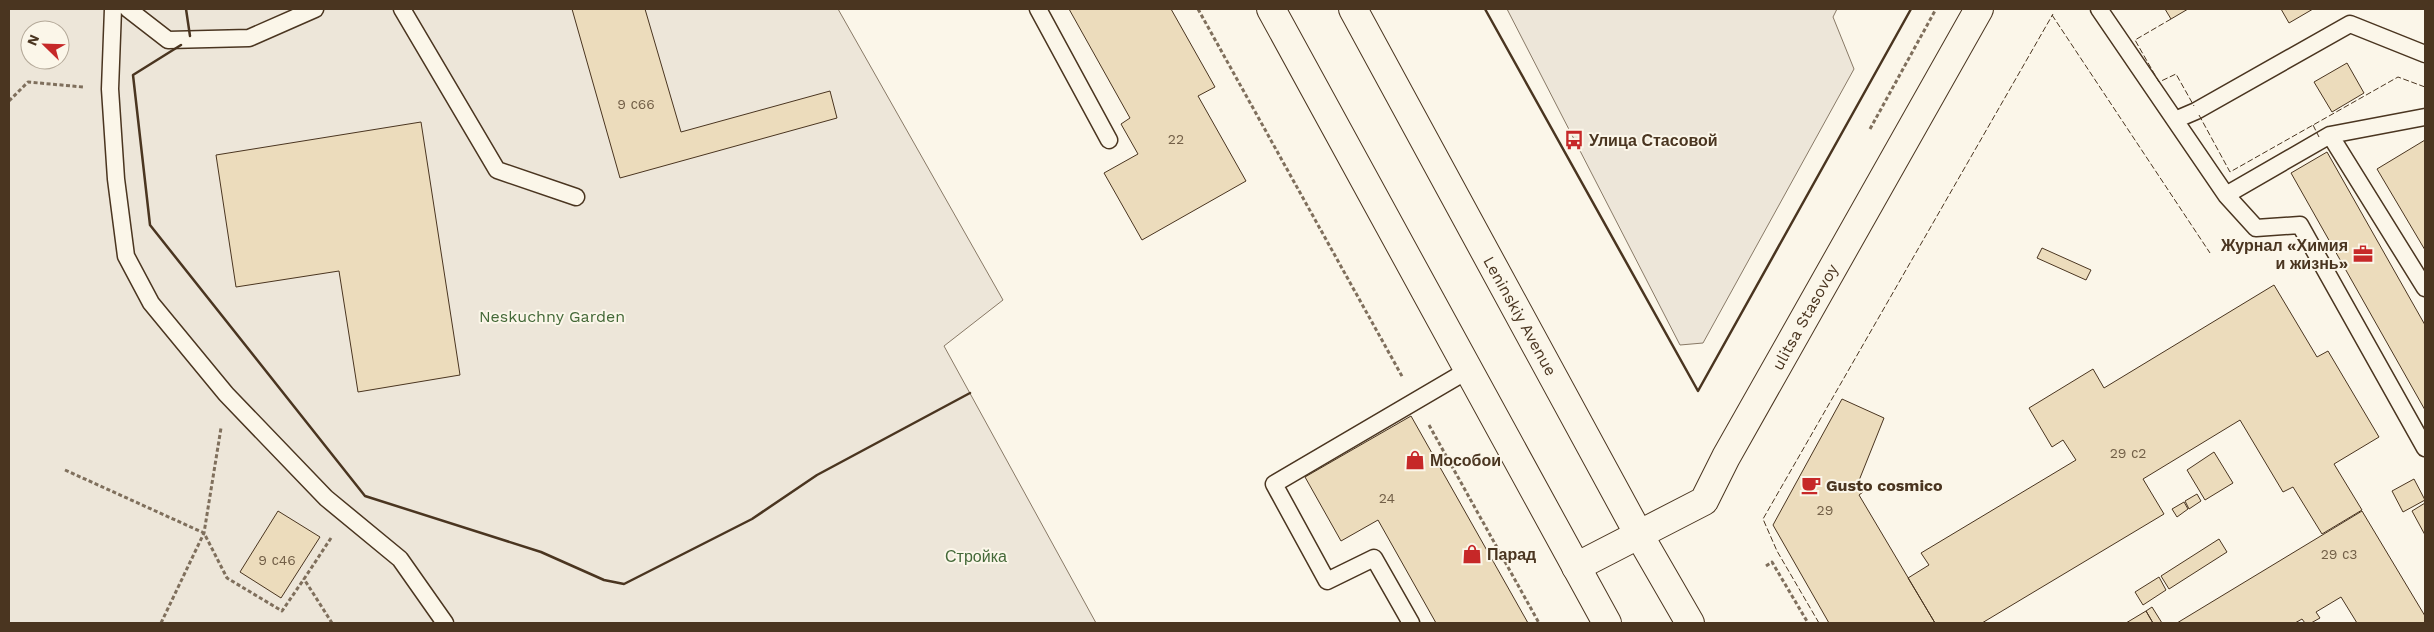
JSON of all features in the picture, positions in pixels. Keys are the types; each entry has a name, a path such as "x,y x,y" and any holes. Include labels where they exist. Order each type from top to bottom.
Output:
{"main road":[{"path":"1271,9 1608,623"},
{"name":"Leninskiy Avenue","path":"1353,9 1638,533 1690,623"},
{"name":"ulitsa Stasovoy","path":"1576,567 1704,500 1726,457 1979,9"}],"lane":[{"path":"113,9 110,89 116,178 126,256 151,304 226,394 326,498 400,560 445,623"},
{"path":"128,9 168,40 249,38 314,9"},
{"path":"402,9 497,170 576,197"},
{"path":"1038,9 1109,140"},
{"path":"2099,9 2226,195 2256,228 2300,225 2425,448"},
{"path":"2175,120 2196,111 2350,24 2425,54"},
{"path":"2226,195 2330,135 2425,118"},
{"path":"2330,135 2425,288"},
{"path":"1411,623 1374,558 1327,581 1274,484 1470,369"}],"path":[{"path":"1198,9 1539,623"},
{"path":"9,100 28,82 110,89"},
{"path":"161,623 204,533 226,394"},
{"path":"65,470 204,533 227,578 282,611 332,536 326,498"},
{"path":"1766,566 1772,562 1808,623"},
{"path":"304,579 332,623"}],"green space":[{"name":"Neskuchny Garden","path":"9,9 838,9 1003,300 944,346 1096,623 9,623"},
{"path":"1507,9 1837,9 1833,17 1854,69 1703,343 1680,345"}],"building":[{"path":"572,9 645,9 681,132 830,91 837,118 620,178"},
{"path":"1069,9 1171,9 1215,87 1198,96 1246,181 1142,240 1104,173 1138,154 1121,124 1130,118"},
{"path":"2165,9 2188,9 2171,19"},
{"path":"2281,9 2313,9 2289,23"},
{"path":"2347,63 2364,93 2332,112 2314,82"},
{"path":"421,122 460,375 358,392 339,271 236,287 216,155"},
{"path":"2425,140 2425,250 2377,169"},
{"path":"2327,152 2425,325 2425,410 2291,173"},
{"path":"2042,248 2091,270 2086,280 2037,258"},
{"path":"2274,285 2317,357 2328,351 2379,437 2334,464 2362,510 2322,534 2293,487 2283,492 2240,420 2143,479 2164,514 1982,623 1935,623 1908,578 1929,565 1921,553 2076,460 2063,440 2052,447 2029,408 2093,369 2104,388"},
{"path":"1842,399 1884,418 1858,483 1863,492 1859,495 1935,623 1829,623 1773,525"},
{"path":"1411,416 1528,623 1436,623 1378,520 1341,541 1305,477"},
{"path":"2214,452 2233,483 2205,500 2187,470"},
{"path":"2414,479 2425,500 2403,512 2392,491"},
{"path":"2197,494 2201,501 2189,509 2185,501"},
{"path":"2184,502 2188,509 2177,517 2172,509"},
{"path":"2425,503 2425,535 2412,511"},
{"path":"278,511 320,537 281,598 240,572"},
{"path":"2362,511 2425,616 2425,623 2357,623 2341,597 2316,612 2320,618 2311,623 2305,623 2302,619 2295,623 2177,623"},
{"path":"2219,539 2227,552 2169,589 2161,576"},
{"path":"2159,577 2166,590 2143,605 2135,592"},
{"path":"2152,607 2162,623 2153,623 2146,611"},
{"path":"2146,611 2153,623 2126,623"}],"fence":[{"path":"1819,623 1777,551 1763,519 2053,14"},
{"path":"2052,15 2210,253"},
{"path":"2171,19 2135,40 2159,82 2176,74 2194,106"},
{"path":"2199,115 2230,172 2398,77 2425,87"},
{"path":"2313,125 2319,137"}],"wall":[{"path":"186,9 190,36"},
{"path":"1485,9 1698,391 1911,9"},
{"path":"181,45 133,75 150,225 365,496 541,552 604,580 624,584 752,519 817,475 970,393"}],"place":[{"name":"Улица Стасовой","path":"1574,140"},
{"name":"Журнал «Химия и жизнь»","path":"2363,254"},
{"name":"Мособои","path":"1415,460"},
{"name":"Gusto cosmico","path":"1811,485"},
{"name":"Парад","path":"1472,554"}],"park label":[{"name":"Стройка","path":"976,556"}]}
